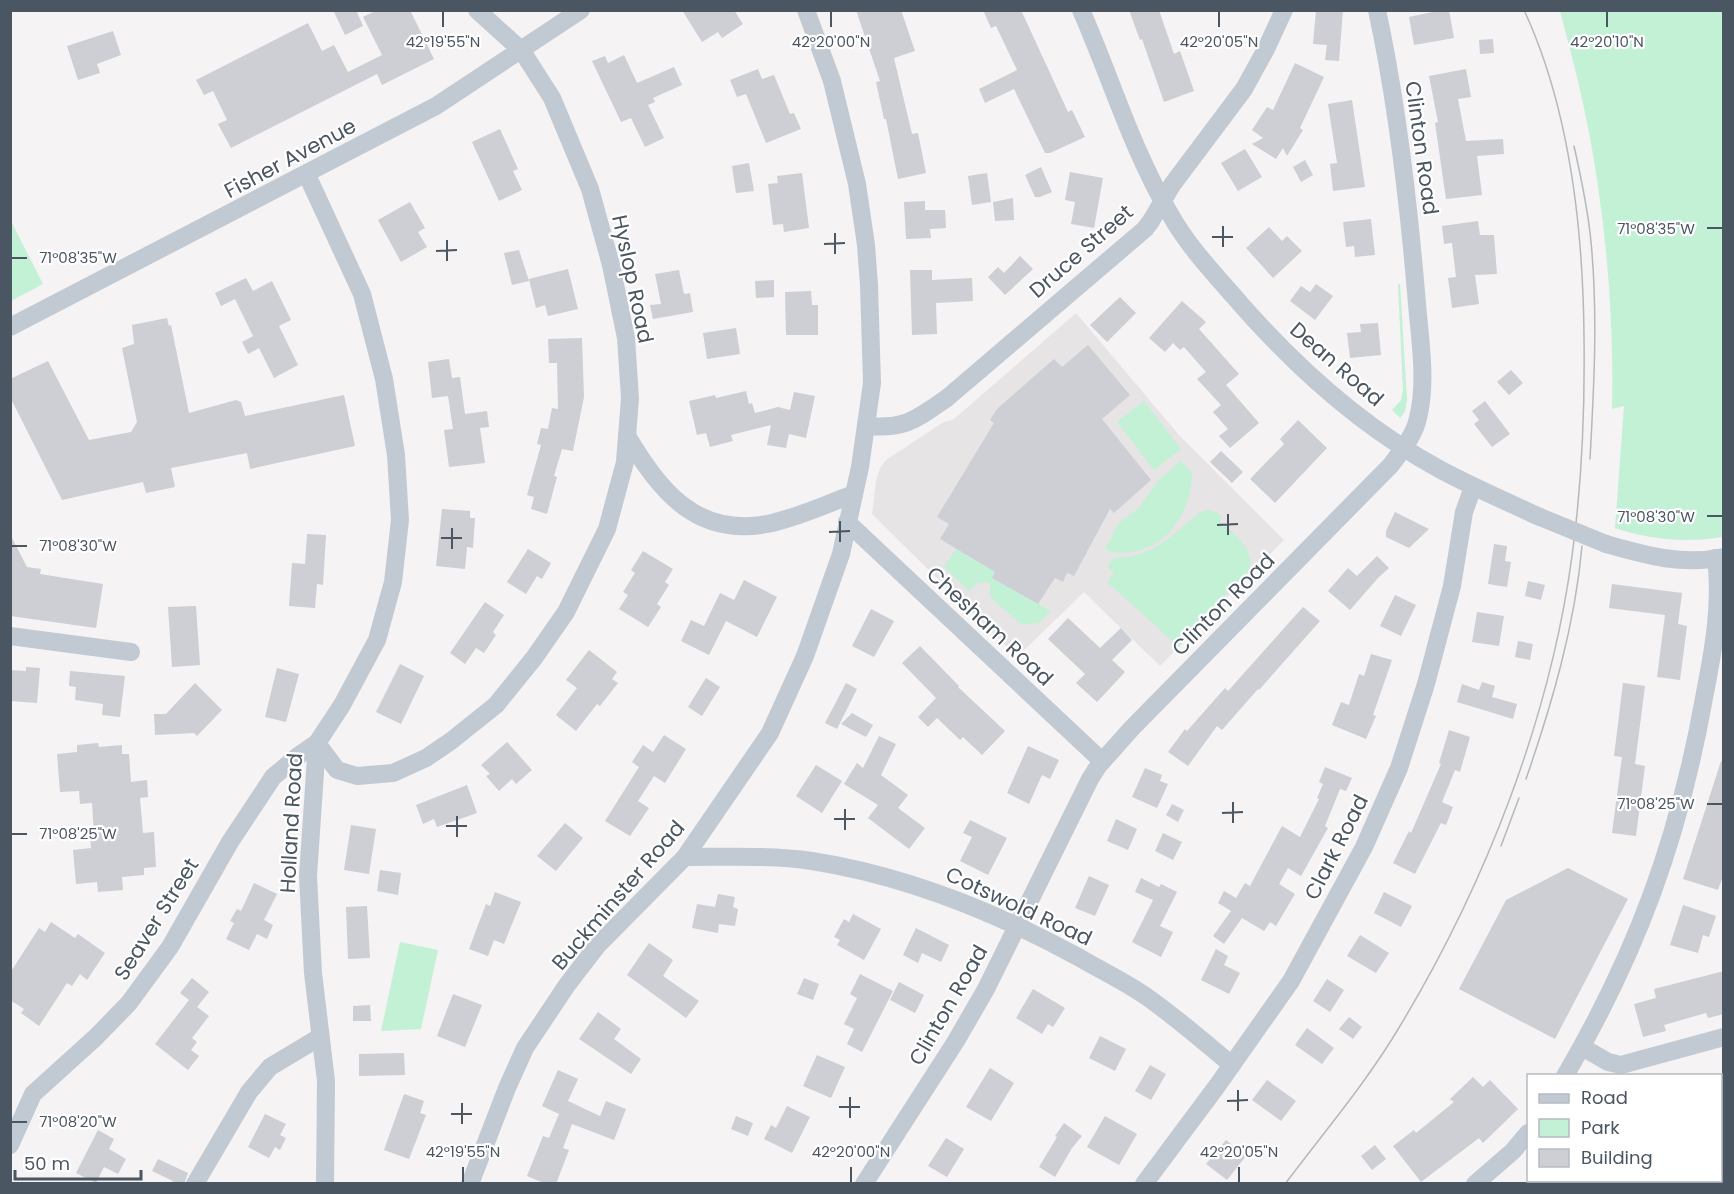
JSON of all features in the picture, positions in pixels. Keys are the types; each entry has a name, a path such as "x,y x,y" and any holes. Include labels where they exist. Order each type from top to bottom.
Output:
{"street":[{"name":"Hyslop Road","path":"317,743 337,770 357,776 393,773 426,758 496,705 534,658 572,602 607,529 625,462 630,398 626,338 611,265 590,189 552,98 522,51 477,10"},
{"name":"Fisher Avenue","path":"10,327 436,106 581,10"},
{"name":"Buckminster Road","path":"470,1184 525,1048 567,985 597,946 685,857 770,733 805,656 841,554 860,467 872,383 872,343 864,235 857,184 832,81 806,10"},
{"name":"Dean Road","path":"1081,10 1129,131 1162,201 1183,235 1267,333 1320,384 1371,425 1404,447 1473,487 1540,517 1606,544 1652,557 1677,561 1720,557"},
{"name":"Druce Street","path":"866,426 900,426 920,417 947,398 1144,229 1169,189 1244,88 1284,10"},
{"name":"Clinton Road","path":"864,1184 966,1025 1019,926 1085,788 1102,761 1391,465 1414,431 1420,409 1420,353 1414,264 1391,84 1377,10"},
{"name":"Holland Road","path":"307,174 362,294 386,396 396,455 400,520 393,582 377,640 342,705 317,743 308,876 313,973 326,1081 325,1184"},
{"path":"627,436 651,474 665,490 683,507 714,522 732,526 767,524 788,519 854,494"},
{"name":"Clark Road","path":"1144,1184 1291,981 1364,847 1399,768 1425,684 1449,597 1464,512 1473,487"},
{"name":"Chesham Road","path":"847,522 1102,761"},
{"path":"1566,1074 1622,969 1638,933 1676,826 1711,659 1719,594 1720,557"},
{"path":"10,636 132,652"},
{"name":"Seaver Street","path":"10,1145 33,1094 96,1037 129,1003 170,947 230,842 273,777 317,743"},
{"name":"Cotswold Road","path":"685,857 811,861 878,874 937,892 1019,926 1146,996 1232,1065"},
{"path":"195,1184 249,1092 270,1068 320,1036"},
{"path":"1582,1047 1608,1062 1621,1065 1724,1037"},
{"path":"1475,1184 1513,1151 1527,1134"}],"shaded area":[{"path":"1076,313 1179,435 1284,540 1160,666 1084,592 1017,657 872,514 876,481 880,468 886,460 942,423 954,419"}],"green space":[{"path":"1560,11 1723,11 1723,537 1696,540 1669,539 1615,528 1624,406 1612,409 1611,311 1602,214 1585,114"},
{"path":"11,221 43,284 10,301"},
{"path":"1398,284 1400,284 1407,400 1405,411 1400,418 1392,410 1401,400 1403,390"},
{"path":"1144,401 1181,449 1154,470 1117,422"},
{"path":"1181,461 1192,473 1191,487 1183,512 1168,534 1146,548 1132,552 1121,553 1105,549 1119,523 1139,508 1158,481"},
{"path":"1207,510 1216,512 1222,517 1219,520 1242,542 1249,555 1249,570 1179,647 1107,582 1114,573 1107,566 1114,558 1140,554 1161,544 1200,512"},
{"path":"956,549 995,572 992,578 1051,611 1040,622 1022,625 990,597 990,583 979,582 969,591 944,567"},
{"path":"400,942 438,950 421,1029 381,1031"}],"building":[{"path":"333,10 356,10 363,26 345,35"},
{"path":"377,10 410,10 434,59 382,85 377,74 231,148 218,124 227,120 213,91 204,95 196,80 308,23 322,51 334,45 348,72 382,55 363,17"},
{"path":"682,10 734,10 743,24 722,38 718,32 702,42"},
{"path":"856,10 901,10 915,51 894,58 912,134 918,133 926,173 898,179 876,82 880,81"},
{"path":"983,10 1021,10 1068,112 1072,110 1085,137 1050,153 1045,153 1014,89 985,103 979,89 1017,70 996,26 991,28"},
{"path":"1129,10 1159,10 1174,54 1180,51 1194,91 1164,102 1142,39 1140,40"},
{"path":"1316,10 1343,10 1339,61 1325,60 1327,45 1313,44"},
{"path":"1449,10 1454,38 1414,45 1409,17"},
{"path":"113,31 121,55 97,64 100,73 78,80 67,46"},
{"path":"1493,39 1494,53 1480,54 1479,40"},
{"path":"624,55 637,83 674,67 682,85 653,98 655,102 648,105 664,138 645,147 631,118 621,122 592,61 605,56 608,63"},
{"path":"1295,63 1324,77 1300,128 1303,130 1287,156 1283,148 1276,159 1252,144 1263,138 1252,130 1267,107 1273,110"},
{"path":"758,69 762,79 774,75 790,114 794,113 801,129 766,143 746,94 737,97 730,80"},
{"path":"1466,69 1471,97 1458,99 1466,141 1503,139 1504,154 1477,156 1482,195 1446,199 1435,123 1438,122 1429,76"},
{"path":"1352,100 1365,187 1333,191 1330,164 1337,163 1328,104"},
{"path":"500,129 518,169 513,171 522,190 499,201 472,142"},
{"path":"1245,149 1262,177 1238,191 1221,163"},
{"path":"1305,160 1313,175 1301,182 1293,167"},
{"path":"749,163 754,191 736,193 732,166"},
{"path":"1041,167 1052,192 1035,197 1025,175"},
{"path":"1070,172 1103,178 1094,228 1071,224 1075,202 1065,200"},
{"path":"802,173 809,228 784,232 783,224 773,225 768,184 778,183 777,176"},
{"path":"987,173 991,202 972,205 968,176"},
{"path":"1013,198 1014,220 995,221 993,202"},
{"path":"925,201 925,210 945,210 946,228 930,229 931,238 906,239 904,202"},
{"path":"410,202 425,228 418,232 427,247 401,262 378,220"},
{"path":"1371,219 1375,255 1355,257 1354,246 1346,247 1343,222"},
{"path":"1478,221 1480,235 1494,235 1497,274 1475,275 1479,304 1452,308 1448,278 1456,277 1452,243 1444,244 1442,226"},
{"path":"1269,227 1282,241 1287,236 1302,251 1273,278 1246,248"},
{"path":"519,250 529,281 512,285 504,253"},
{"path":"1020,256 1033,269 1005,295 988,277 998,267 1004,273"},
{"path":"568,269 578,309 548,316 545,305 536,308 529,279"},
{"path":"679,270 684,294 690,293 693,312 653,319 650,305 661,304 655,274"},
{"path":"910,270 932,270 932,280 972,278 973,301 936,303 937,334 912,335"},
{"path":"246,278 253,291 272,281 291,320 279,326 298,365 274,378 259,348 248,354 242,342 253,336 235,299 221,306 215,293"},
{"path":"774,280 774,297 756,298 755,281"},
{"path":"1316,284 1333,296 1315,320 1290,301 1301,286 1310,292"},
{"path":"811,291 812,305 818,305 818,335 786,335 785,292"},
{"path":"1120,297 1136,313 1107,342 1090,325"},
{"path":"1182,301 1206,322 1199,329 1239,374 1226,385 1259,423 1230,448 1219,436 1228,429 1213,412 1221,405 1197,379 1206,372 1184,347 1180,350 1173,343 1165,352 1149,338"},
{"path":"167,318 169,326 171,325 189,413 236,400 241,402 245,416 344,395 355,446 250,469 247,453 171,468 175,487 146,493 143,482 62,500 10,397 10,379 48,361 89,440 131,432 137,422 122,348 134,344 132,325"},
{"path":"1378,323 1381,355 1350,358 1347,333 1361,332 1360,324"},
{"path":"736,328 740,354 707,359 703,333"},
{"path":"582,338 584,397 573,451 562,449 547,514 531,509 534,497 527,495 541,445 537,444 541,428 548,429 552,408 558,409 557,363 549,363 548,339"},
{"path":"1088,345 1130,395 1102,419 1151,480 1114,513 1110,509 1074,576 1067,573 1063,582 1055,578 1038,604 992,578 995,572 940,539 949,524 937,517 994,423 990,420 997,409 1054,359 1062,367"},
{"path":"449,359 452,378 460,377 465,414 487,411 489,427 480,428 485,463 449,467 444,430 453,429 448,396 432,398 428,362"},
{"path":"1511,370 1523,383 1509,395 1497,382"},
{"path":"746,391 749,404 752,403 755,413 778,407 790,410 794,392 815,396 806,438 789,434 786,448 767,445 771,425 731,435 733,441 710,447 706,433 697,435 689,401"},
{"path":"1485,401 1510,434 1492,447 1474,424 1479,420 1472,411"},
{"path":"1298,420 1327,448 1275,503 1250,479 1284,444 1280,439"},
{"path":"1221,451 1243,472 1232,483 1210,462"},
{"path":"442,509 470,511 470,518 475,518 473,548 467,547 465,569 436,566"},
{"path":"1395,512 1429,529 1409,548 1386,537 1386,531"},
{"path":"10,534 27,567 41,569 40,574 103,584 96,628 10,616"},
{"path":"307,534 326,535 323,585 317,584 315,608 289,606 292,563 305,564"},
{"path":"1494,544 1507,546 1505,561 1511,562 1507,587 1488,584"},
{"path":"528,549 551,563 542,579 537,576 526,594 507,582"},
{"path":"643,551 673,569 665,582 669,585 657,604 661,607 648,627 619,609 628,595 623,592 635,573 631,570"},
{"path":"1377,556 1389,568 1350,610 1328,591 1348,568 1357,576"},
{"path":"744,580 777,597 757,637 726,621 709,655 681,641 691,620 704,626 720,593 734,600"},
{"path":"1528,581 1545,585 1541,600 1525,596"},
{"path":"1612,584 1682,593 1678,624 1687,626 1680,680 1657,677 1665,615 1609,608"},
{"path":"1395,595 1416,605 1401,636 1380,626"},
{"path":"485,602 504,615 493,632 496,635 484,653 476,648 465,664 450,653"},
{"path":"196,606 200,665 172,667 168,607"},
{"path":"1303,607 1320,621 1222,730 1217,726 1188,766 1168,752 1185,729 1187,731 1225,688 1228,691"},
{"path":"871,609 894,621 874,657 852,646"},
{"path":"1477,612 1504,616 1499,646 1472,642"},
{"path":"1068,618 1100,648 1121,628 1132,640 1112,660 1125,672 1097,702 1076,683 1085,674 1048,639"},
{"path":"1518,641 1533,644 1530,660 1515,657"},
{"path":"920,646 958,687 1005,731 982,755 963,737 960,740 937,718 928,727 918,717 936,698 902,663"},
{"path":"589,650 617,672 612,679 618,683 600,706 597,704 576,731 556,715 577,688 566,680"},
{"path":"1371,654 1392,660 1373,715 1376,716 1366,739 1332,725 1341,702 1349,705 1359,674 1364,676"},
{"path":"400,664 424,676 401,724 376,712"},
{"path":"26,667 40,668 37,703 10,701 10,670 26,671"},
{"path":"277,668 299,674 286,722 265,717"},
{"path":"70,671 125,676 120,717 102,715 103,704 75,700 76,687 69,686"},
{"path":"706,678 720,687 702,716 688,707"},
{"path":"1482,682 1495,686 1492,697 1517,704 1513,719 1457,702 1462,684 1479,690"},
{"path":"195,683 222,710 197,736 194,733 155,735 154,714 166,714"},
{"path":"846,683 857,689 837,729 825,723"},
{"path":"1623,683 1645,686 1635,764 1645,766 1636,836 1612,833 1622,757 1614,756"},
{"path":"852,713 873,725 866,737 841,724"},
{"path":"1449,730 1470,737 1460,772 1455,770 1442,802 1453,807 1446,825 1441,823 1415,874 1393,863 1409,831 1411,833 1441,764 1439,763"},
{"path":"664,735 686,749 665,783 654,776 638,801 649,808 630,836 605,821 639,767 632,762 643,745 653,752"},
{"path":"879,736 896,744 881,775 908,795 898,808 925,828 909,849 868,818 878,805 844,784 857,763 863,768"},
{"path":"507,742 532,770 516,784 512,779 499,791 486,776 490,774 481,765"},
{"path":"98,743 99,747 122,745 122,754 129,754 131,782 147,780 148,797 140,798 143,833 154,832 156,867 144,868 144,875 122,877 123,890 98,892 97,882 76,884 73,850 91,848 90,834 94,834 92,803 80,804 79,791 60,792 57,754 77,752 77,745"},
{"path":"1028,746 1059,760 1050,779 1042,775 1029,804 1007,793"},
{"path":"1721,761 1724,762 1724,873 1718,890 1683,879"},
{"path":"816,765 842,781 822,813 796,796"},
{"path":"1325,767 1352,778 1346,791 1340,789 1325,826 1328,828 1301,876 1288,868 1279,884 1295,894 1276,926 1270,922 1264,931 1242,918 1224,944 1213,936 1231,911 1218,903 1224,891 1236,898 1245,883 1250,886 1282,826 1300,837 1319,799 1317,798 1323,784 1319,782"},
{"path":"1145,768 1162,775 1160,781 1168,784 1157,808 1132,797"},
{"path":"467,785 477,813 437,827 434,819 423,824 416,805"},
{"path":"1172,804 1184,810 1178,822 1166,815"},
{"path":"1116,819 1137,829 1128,850 1107,841"},
{"path":"970,820 1007,838 988,875 960,861 972,837 963,833"},
{"path":"565,823 583,838 556,871 537,856"},
{"path":"351,825 376,829 369,874 344,870"},
{"path":"1163,833 1182,842 1173,860 1155,851"},
{"path":"1568,868 1628,899 1555,1039 1459,989 1506,900"},
{"path":"380,870 401,873 398,895 377,891"},
{"path":"1089,876 1109,885 1095,916 1075,908"},
{"path":"1141,878 1159,887 1161,884 1177,892 1160,926 1173,932 1161,957 1132,942 1153,900 1135,892"},
{"path":"254,883 277,894 264,920 273,925 267,939 257,934 249,950 226,939 234,923 230,921 237,909 241,911"},
{"path":"495,892 521,902 504,944 494,940 488,956 469,949 486,904 490,906"},
{"path":"1384,892 1412,906 1401,927 1374,913"},
{"path":"718,894 735,897 733,907 738,909 735,926 719,924 718,933 692,928 697,904 715,907"},
{"path":"1683,905 1716,916 1709,937 1703,935 1698,953 1670,945"},
{"path":"367,906 370,958 348,959 346,907"},
{"path":"853,914 881,929 864,960 837,945 840,940 834,937 844,919 849,922"},
{"path":"51,922 75,938 78,934 105,953 87,980 80,974 72,986 67,983 39,1026 21,1013 24,1009 10,1000 10,973 39,928 45,932"},
{"path":"916,928 949,945 941,962 922,953 918,963 903,955"},
{"path":"1360,935 1389,953 1376,973 1347,956"},
{"path":"649,943 673,960 663,976 699,1001 686,1018 627,975"},
{"path":"1216,949 1228,956 1224,965 1240,973 1229,994 1201,980"},
{"path":"1724,971 1724,1014 1708,1018 1706,1013 1664,1025 1666,1031 1643,1037 1634,1004 1656,998 1654,989"},
{"path":"860,974 893,991 862,1052 847,1044 854,1029 844,1024 857,998 850,994"},
{"path":"192,978 209,992 197,1007 209,1016 192,1038 197,1042 191,1050 199,1056 188,1070 155,1044 189,1000 180,993"},
{"path":"804,978 819,984 813,1000 797,994"},
{"path":"1327,979 1344,990 1330,1012 1313,1001"},
{"path":"899,982 924,995 915,1013 890,1000"},
{"path":"1033,989 1065,1008 1053,1027 1048,1024 1042,1034 1016,1018"},
{"path":"453,994 482,1005 465,1047 437,1036"},
{"path":"370,1005 371,1021 353,1021 353,1006"},
{"path":"598,1012 621,1029 614,1039 641,1059 631,1074 579,1039"},
{"path":"1349,1017 1362,1027 1353,1039 1339,1029"},
{"path":"1307,1028 1334,1048 1322,1064 1295,1045"},
{"path":"1100,1036 1126,1049 1115,1071 1089,1058"},
{"path":"404,1053 405,1075 359,1076 359,1054"},
{"path":"817,1055 845,1067 831,1098 803,1086"},
{"path":"1150,1065 1166,1074 1151,1100 1135,1091"},
{"path":"990,1068 1014,1083 991,1121 966,1107"},
{"path":"558,1070 578,1079 568,1101 600,1116 606,1101 626,1109 614,1140 572,1124 563,1148 569,1150 556,1184 546,1184 527,1176 543,1136 549,1138 559,1114 542,1106"},
{"path":"1473,1077 1483,1087 1490,1080 1518,1109 1483,1143 1479,1138 1421,1182 1393,1146 1414,1130 1416,1133 1454,1102 1450,1099"},
{"path":"1267,1080 1296,1101 1281,1121 1252,1100"},
{"path":"404,1094 424,1101 420,1113 426,1115 409,1159 384,1150"},
{"path":"787,1106 810,1117 792,1153 764,1139 771,1125 776,1128"},
{"path":"265,1114 286,1124 280,1135 286,1138 280,1150 275,1147 269,1158 248,1147"},
{"path":"736,1116 753,1123 748,1136 731,1129"},
{"path":"1105,1116 1137,1134 1119,1165 1087,1147"},
{"path":"1064,1123 1082,1136 1055,1177 1039,1167"},
{"path":"98,1130 114,1139 109,1149 126,1159 118,1174 104,1167 96,1183 76,1173"},
{"path":"946,1138 964,1149 947,1177 928,1166"},
{"path":"1226,1140 1246,1156 1227,1180 1206,1164"},
{"path":"1375,1145 1386,1159 1372,1170 1361,1156"},
{"path":"158,1159 188,1173 184,1184 171,1184 173,1181 152,1171"}],"tram line":[{"path":"1285,1184 1387,1047 1431,972 1460,916 1510,799 1548,678 1562,617 1572,556 1582,446 1584,336 1581,253 1577,211 1563,128 1540,48 1524,10"},
{"path":"1574,146 1588,217 1593,269 1595,350 1590,459"},
{"path":"1526,779 1545,722 1568,635 1582,546"},
{"path":"1501,846 1519,798"}]}
